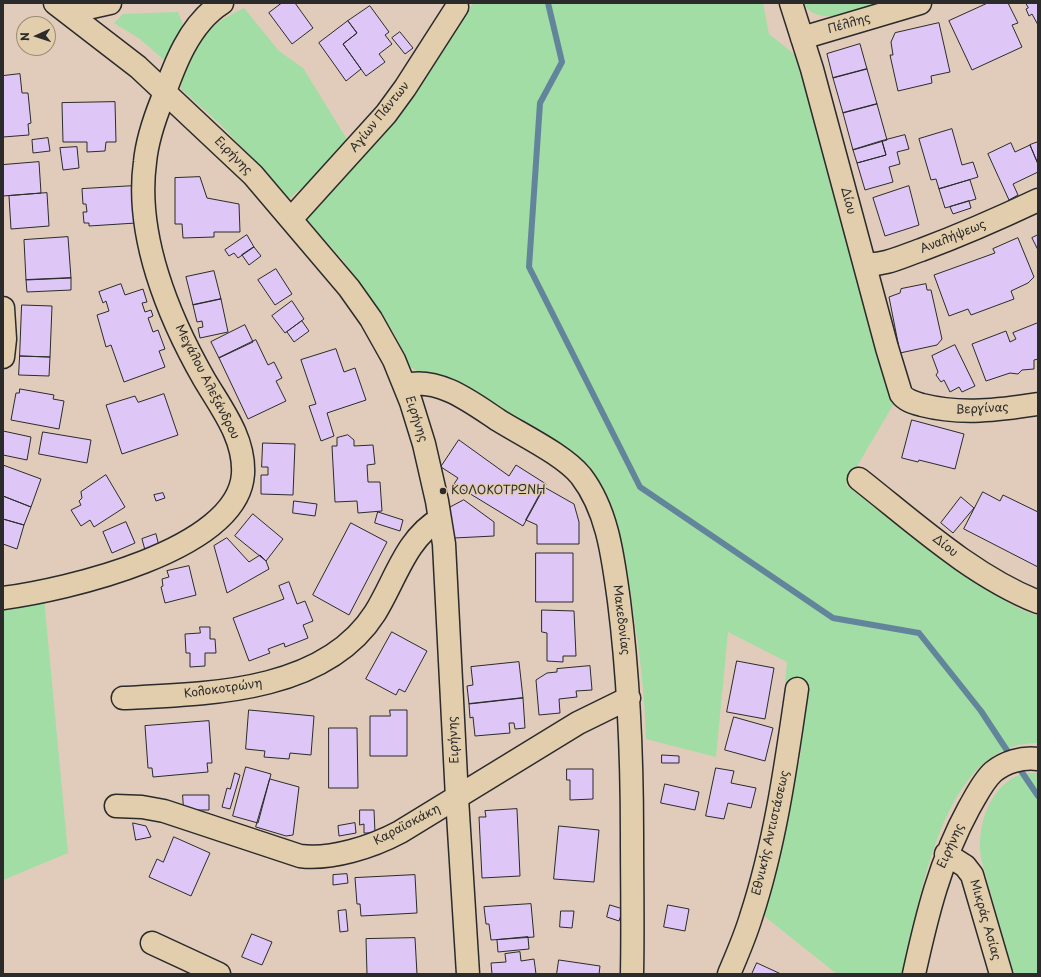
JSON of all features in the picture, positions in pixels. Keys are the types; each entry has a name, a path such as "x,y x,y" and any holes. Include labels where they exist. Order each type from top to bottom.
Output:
{"street":[{"path":"63,9 83,9 110,3"},
{"name":"Δίου","path":"791,3 865,264 892,368 904,398"},
{"name":"Πέλλης","path":"802,38 920,3"},
{"name":"Μεγάλου Αλεξάνδρου","path":"3,598 79,583 126,568 156,556 193,538 211,526 224,512 239,490 243,473 238,440 180,332 155,266 146,232 143,206 145,161 151,134 165,91 184,46 216,4"},
{"name":"Αγίων Πάντων","path":"292,219 386,114 409,82 457,7"},
{"name":"Ειρήνης","path":"63,9 138,67 253,175 334,269 371,319 389,349 405,385 424,444 440,519 447,598 456,798 468,974"},
{"name":"Αναλήψεως","path":"865,264 876,265 904,256 951,238 1038,200"},
{"path":"3,308 5,339 3,357"},
{"name":"Μακεδονίας","path":"405,385 423,383 444,388 559,458 581,477 598,506 611,549 623,628 629,698 632,781 632,974"},
{"name":"Βεργίνας","path":"904,398 931,407 962,411 988,410 1038,404"},
{"name":"Δίου","path":"859,479 967,563 1038,602"},
{"name":"Κολοκοτρώνη","path":"123,698 211,693 249,687 292,675 323,660 345,646 365,626 375,612 408,553 429,526 440,519"},
{"name":"Εθνικής Αντιστάσεως","path":"729,974 751,917 768,852 782,792 797,689"},
{"name":"Καραϊσκάκη","path":"116,806 157,809 282,851 312,856 354,850 380,842 456,798 578,723 629,698"},
{"name":"Ειρήνης","path":"914,974 929,905 946,854 963,819 989,777 1009,762 1035,758"},
{"name":"Μικράς Ασίας","path":"946,854 965,866 972,875 1001,974"},
{"path":"152,943 219,974"}],"green space":[{"path":"474,3 763,3 769,34 799,58 896,400 846,485 970,579 1013,605 1038,616 1038,743 1005,749 978,768 957,797 940,832 927,870 903,974 837,974 764,916 800,758 807,685 785,683 787,662 728,632 716,757 646,739 641,671 626,561 616,521 605,495 423,374 410,367 394,333 362,286 342,259 304,217"},
{"path":"803,3 879,3 849,13 828,16 818,15 810,11"},
{"path":"244,8 279,51 303,68 348,141 324,168 289,199 221,125 181,89 187,63 202,39 217,23"},
{"path":"178,12 184,27 164,60 140,39 114,23 123,14"},
{"path":"44,598 68,853 3,880 3,606"},
{"path":"1025,773 1038,773 1038,974 1013,974 982,862 980,849 980,835 983,822 987,808 994,796 1002,786 1013,778"}],"building":[{"path":"282,3 295,3 313,28 292,44 269,13"},
{"path":"988,3 1008,3 1018,23 1012,25 1022,47 972,70 949,21"},
{"path":"1026,3 1038,3 1038,25 1032,14 1029,16 1026,9 1028,8"},
{"path":"370,6 389,32 385,35 392,44 379,54 385,62 366,76 343,44 357,33 348,21"},
{"path":"348,21 357,33 343,44 361,69 346,81 319,43"},
{"path":"939,23 950,72 931,76 932,83 898,91 890,55 893,55 891,42 895,33"},
{"path":"400,32 413,48 405,54 392,38"},
{"path":"860,44 867,69 833,78 827,54"},
{"path":"867,69 877,104 843,113 833,78"},
{"path":"20,74 22,93 28,93 31,123 28,124 29,135 3,137 3,76"},
{"path":"115,102 116,142 106,142 105,151 87,152 87,142 63,142 62,103"},
{"path":"877,104 887,140 853,150 843,113"},
{"path":"952,129 962,165 973,162 978,177 939,189 936,179 931,180 919,139"},
{"path":"905,135 909,149 897,152 900,164 889,167 893,182 865,190 857,163 886,155 882,141"},
{"path":"48,138 50,151 33,153 32,140"},
{"path":"882,141 886,155 857,163 853,150"},
{"path":"1038,142 1038,164 1030,145"},
{"path":"1011,143 1015,152 1030,145 1038,164 1038,172 1013,184 1018,195 1009,200 988,154"},
{"path":"77,147 79,168 63,170 60,148"},
{"path":"39,162 41,193 3,196 3,165"},
{"path":"200,177 207,198 239,204 240,232 214,232 214,237 183,238 182,224 175,224 175,178"},
{"path":"970,180 976,199 945,208 939,189"},
{"path":"134,186 136,223 89,226 89,223 84,223 83,212 87,212 86,204 83,204 82,189"},
{"path":"909,186 919,225 885,236 873,198"},
{"path":"47,193 49,226 11,229 9,196"},
{"path":"969,201 971,208 953,214 950,207"},
{"path":"247,235 254,247 238,258 234,253 229,256 225,250"},
{"path":"1038,235 1038,250 1032,238"},
{"path":"68,237 71,278 26,280 24,240"},
{"path":"1018,238 1034,277 1028,283 1011,291 1014,299 971,315 968,309 949,316 934,275 995,253 993,249"},
{"path":"254,247 261,256 249,265 242,255"},
{"path":"276,269 292,294 275,305 258,280"},
{"path":"214,271 221,299 193,305 186,277"},
{"path":"71,278 71,290 27,292 26,280"},
{"path":"121,284 125,295 143,289 147,302 142,303 145,312 151,310 153,316 148,318 153,332 158,330 165,349 159,351 165,367 124,382 111,345 106,347 97,315 109,311 106,301 103,303 99,292"},
{"path":"926,284 927,290 931,290 942,339 937,345 900,353 889,297 900,293 901,289"},
{"path":"221,299 228,332 200,338 198,328 203,327 202,321 197,322 193,305"},
{"path":"292,301 304,319 285,333 272,316"},
{"path":"22,305 52,306 50,357 20,356"},
{"path":"302,321 309,331 294,342 287,332"},
{"path":"1038,323 1038,359 1034,360 1034,369 1022,370 1018,374 1010,373 986,381 972,344 1006,331 1010,342 1016,339 1013,333"},
{"path":"245,325 253,342 219,358 211,342"},
{"path":"256,340 268,365 274,362 282,378 276,381 286,401 248,419 219,358"},
{"path":"955,345 975,386 962,392 959,387 950,392 944,380 941,382 936,375 938,372 932,356"},
{"path":"336,349 344,372 355,368 366,400 327,413 334,436 321,441 309,406 316,404 301,360"},
{"path":"20,356 50,357 49,376 19,375"},
{"path":"20,389 54,395 53,399 64,401 59,429 11,420 16,393 19,393"},
{"path":"164,394 178,435 122,454 106,405 135,396 138,402"},
{"path":"912,420 964,434 955,469 919,460 918,462 902,458"},
{"path":"3,431 31,437 27,460 3,455"},
{"path":"43,432 91,440 87,463 39,454"},
{"path":"348,435 354,440 354,446 373,445 375,464 367,465 368,482 380,482 382,511 358,513 357,501 335,502 332,446 337,446 337,438"},
{"path":"459,440 509,476 516,465 546,484 523,526 454,484 458,478 441,467"},
{"path":"263,443 295,444 293,495 261,494 261,475 268,475 268,467 262,467"},
{"path":"3,465 41,479 31,507 3,496"},
{"path":"106,475 125,507 94,527 90,520 81,526 71,510 81,505 79,501 82,498 81,492"},
{"path":"544,487 574,504 579,522 579,544 537,544 537,525 526,520"},
{"path":"983,492 1000,501 1003,495 1038,512 1038,567 964,529"},
{"path":"163,493 165,498 156,501 154,495"},
{"path":"3,496 31,507 24,525 3,519"},
{"path":"961,497 974,508 953,533 941,523"},
{"path":"464,500 494,522 494,536 454,538 449,508"},
{"path":"294,501 317,504 315,516 293,513"},
{"path":"378,512 403,520 400,531 375,523"},
{"path":"253,514 283,539 266,561 235,536"},
{"path":"3,519 24,525 17,549 3,544"},
{"path":"126,522 135,543 112,553 103,532"},
{"path":"351,523 387,542 349,615 313,595"},
{"path":"156,534 159,546 145,550 142,539"},
{"path":"227,538 249,562 260,555 266,561 269,569 227,593 214,546"},
{"path":"536,553 573,553 573,602 536,602"},
{"path":"189,566 196,595 165,603 161,587 163,586 162,579 169,577 167,571"},
{"path":"289,582 297,604 305,601 313,621 303,625 308,638 285,647 284,643 268,649 270,653 249,661 233,618 284,599 279,586"},
{"path":"542,610 574,611 576,656 563,656 563,662 547,661 547,633 542,632"},
{"path":"200,627 210,627 210,639 215,639 216,653 205,653 205,666 190,667 190,653 186,653 185,634 200,633"},
{"path":"392,632 427,651 405,692 399,689 396,695 366,679"},
{"path":"737,661 774,668 765,719 727,712"},
{"path":"519,662 523,698 469,704 467,686 473,685 471,667"},
{"path":"590,666 592,690 576,691 577,697 559,699 560,713 539,715 536,680 547,673 557,672 557,669"},
{"path":"523,698 525,728 515,729 514,723 509,723 510,733 475,736 473,717 470,718 469,704"},
{"path":"249,710 314,716 311,755 290,753 289,759 264,757 265,751 246,749"},
{"path":"390,710 407,710 407,756 370,756 370,716 390,716"},
{"path":"734,717 773,728 765,761 725,750"},
{"path":"209,721 212,763 207,763 208,772 153,777 152,768 148,768 145,726"},
{"path":"329,728 357,728 358,788 329,788"},
{"path":"662,755 679,756 679,763 662,763"},
{"path":"246,767 271,774 258,823 233,816"},
{"path":"716,768 734,771 731,783 756,788 751,808 728,803 724,819 706,816"},
{"path":"567,769 593,769 593,799 570,800 570,780 567,780"},
{"path":"235,773 240,775 230,809 222,807 227,788 230,789"},
{"path":"270,779 299,787 293,835 286,836 256,827"},
{"path":"665,784 699,792 695,810 661,803"},
{"path":"183,795 209,795 209,810 184,810"},
{"path":"517,809 520,876 482,878 479,817 486,817 485,811"},
{"path":"360,810 374,810 375,833 364,833 364,824 360,825"},
{"path":"133,823 146,826 151,837 136,840"},
{"path":"355,823 356,833 339,836 338,826"},
{"path":"559,826 599,830 594,882 554,879"},
{"path":"174,837 210,853 191,896 149,877 157,859 163,862"},
{"path":"347,874 348,883 333,885 333,875"},
{"path":"415,875 417,913 361,916 360,904 357,904 355,878"},
{"path":"531,904 534,937 491,940 489,924 486,924 484,907"},
{"path":"610,905 623,909 619,921 607,917"},
{"path":"668,905 689,909 685,931 664,927"},
{"path":"346,910 348,931 340,932 338,911"},
{"path":"561,911 574,911 572,928 560,927"},
{"path":"252,934 272,942 262,965 242,957"},
{"path":"528,937 529,949 498,952 497,940"},
{"path":"415,938 417,974 367,974 366,939"},
{"path":"520,952 521,961 534,959 536,974 492,974 491,963 506,962 505,954"},
{"path":"559,960 600,966 599,974 557,974"},
{"path":"757,963 781,974 752,974"}],"waterway":[{"path":"548,3 562,62 540,103 529,267 640,487 833,618 919,633 981,711 1012,758"},
{"path":"1017,765 1038,796"}],"place":[{"name":"ΚΟΛΟΚΟΤΡΩΝΗ","path":"443,491"}]}
